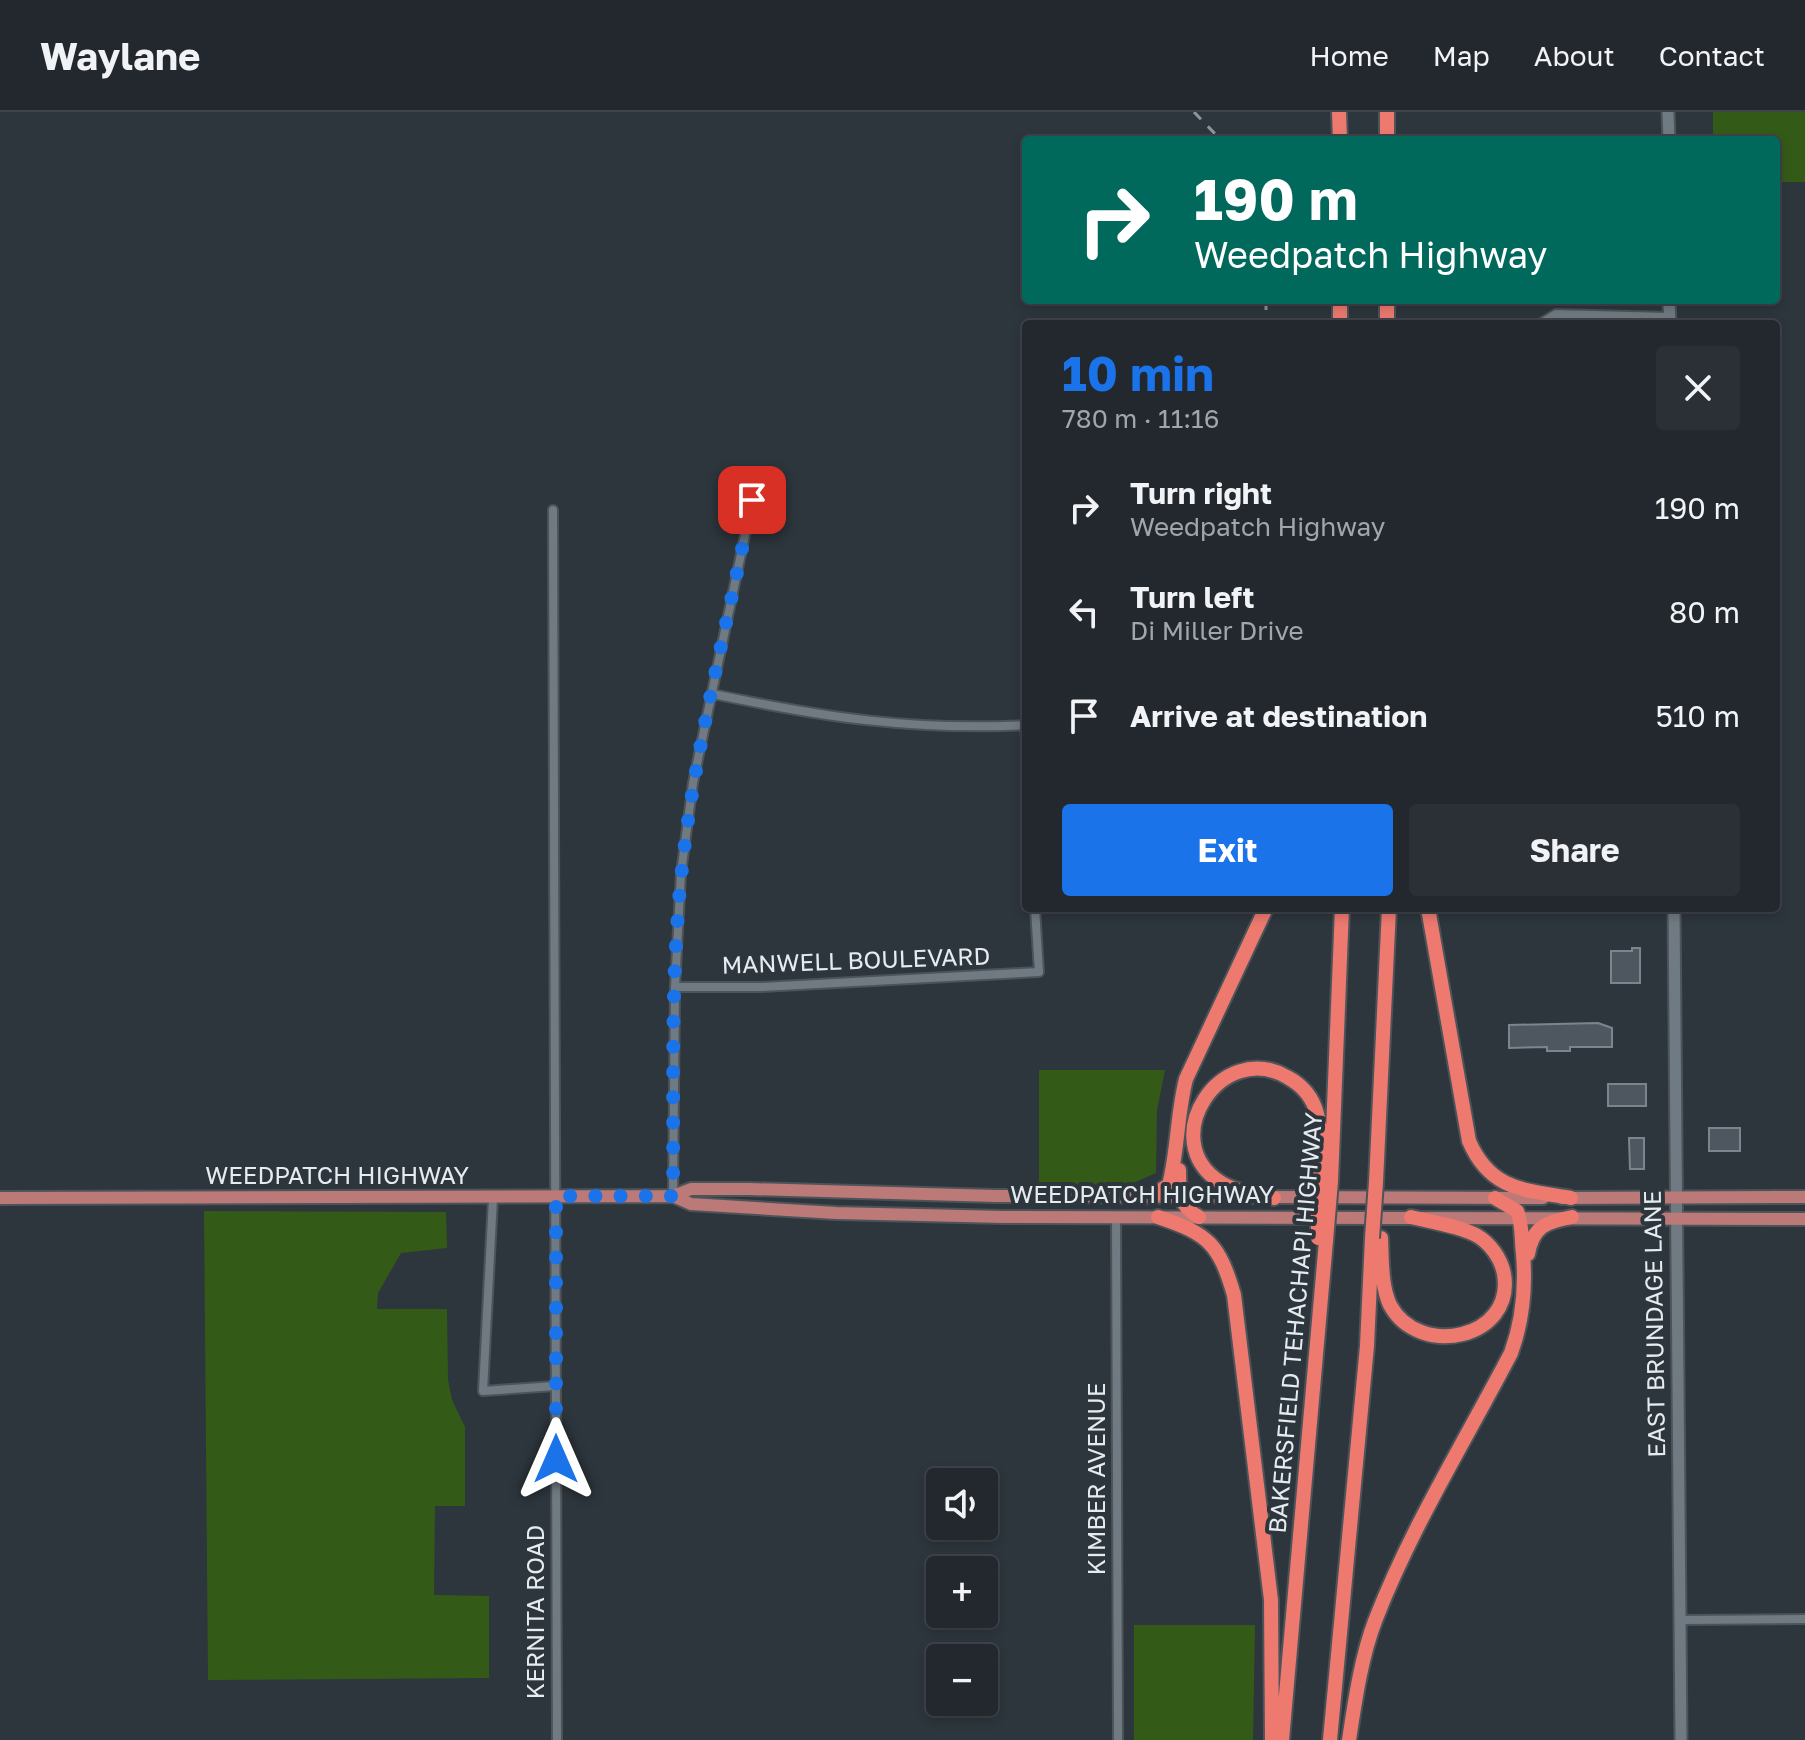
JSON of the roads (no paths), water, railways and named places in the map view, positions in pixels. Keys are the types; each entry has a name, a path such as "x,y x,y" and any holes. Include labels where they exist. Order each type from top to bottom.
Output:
{"highway":[{"path":"1339,112 1340,136"},
{"path":"1387,112 1387,136"},
{"path":"1150,1197 1169,1185 1180,1103 1193,1059 1264,912"},
{"name":"BAKERSFIELD TEHACHAPI HIGHWAY","path":"1282,1740 1317,1347 1342,912"},
{"path":"1330,1740 1376,1238 1389,912"},
{"path":"1429,912 1469,1141 1478,1161 1495,1177 1517,1189 1571,1198"},
{"path":"1274,1198 1219,1182 1203,1166 1197,1154 1193,1129 1198,1107 1213,1086 1233,1073 1269,1070 1290,1078 1308,1095 1318,1118 1324,1182"},
{"path":"1176,1150 1180,1198 1185,1208 1199,1217"},
{"path":"1349,1740 1365,1654 1375,1622 1405,1556 1511,1353 1523,1308 1525,1266 1520,1218 1512,1206 1495,1198"},
{"path":"1158,1217 1192,1230 1212,1244 1224,1260 1234,1295 1268,1571 1272,1740"},
{"path":"1376,1238 1389,1302 1402,1320 1422,1333 1445,1337 1469,1333 1481,1327 1490,1320 1504,1299 1503,1269 1495,1252 1484,1240 1469,1232 1411,1217"},
{"path":"1525,1266 1537,1229 1543,1224 1572,1217"}],"main road":[{"path":"1668,112 1669,136"},
{"name":"EAST BRUNDAGE LANE","path":"1674,912 1681,1740"},
{"name":"WEEDPATCH HIGHWAY","path":"0,1198 673,1196 691,1189 1180,1198 1805,1197"},
{"name":"WEEDPATCH HIGHWAY","path":"673,1196 691,1204 836,1213 1805,1219"}],"street":[{"path":"1546,320 1556,314 1654,320"},
{"path":"673,1196 677,919 687,828 758,473"},
{"name":"KERNITA ROAD","path":"553,510 557,1740"},
{"path":"713,694 812,715 883,724 940,727 1022,725"},
{"name":"MANWELL BOULEVARD","path":"675,987 760,987 1039,972 1035,912"},
{"path":"493,1198 483,1391 555,1386"},
{"name":"KIMBER AVENUE","path":"1116,1217 1118,1740"},
{"path":"1681,1620 1805,1619"}],"railway":[{"path":"1194,112 1217,136"},
{"path":"1266,304 1266,320"}]}
